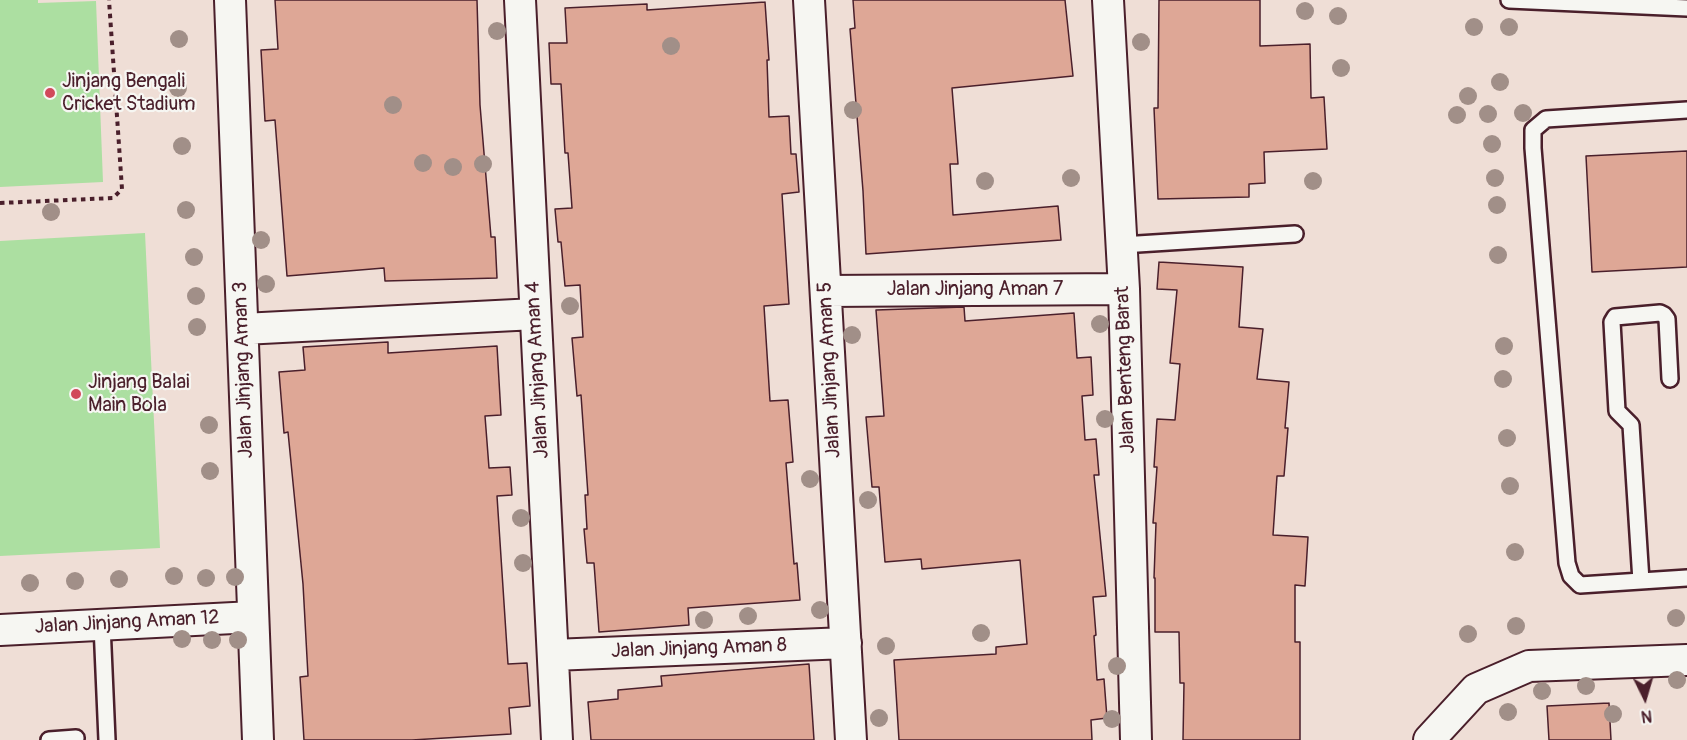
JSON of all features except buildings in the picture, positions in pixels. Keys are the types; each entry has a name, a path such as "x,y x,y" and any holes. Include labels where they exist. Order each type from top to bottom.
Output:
{"street":[{"name":"Jalan Jinjang Aman 3","path":"230,0 258,740"},
{"name":"Jalan Jinjang Aman 4","path":"520,0 557,740"},
{"name":"Jalan Jinjang Aman 5","path":"809,0 851,740"},
{"name":"Jalan Benteng Barat","path":"1108,0 1124,289 1136,740"},
{"name":"Jalan Jinjang Aman 7","path":"826,291 1124,289"},
{"path":"243,329 535,314"},
{"name":"Jalan Jinjang Aman 12","path":"0,630 253,617"},
{"name":"Jalan Jinjang Aman 8","path":"553,655 846,643"},
{"path":"1429,740 1476,688 1528,666 1687,660"}],"lane":[{"path":"1509,0 1687,8"},
{"path":"1687,110 1546,119 1533,130 1567,563 1571,576 1580,585 1687,578"},
{"path":"1122,245 1295,234"},
{"path":"1641,581 1631,425 1617,411 1612,322 1615,317 1660,313 1664,315 1667,319 1670,379"},
{"path":"102,625 107,740"},
{"path":"49,740 76,738"}],"path":[{"path":"0,203 113,198 122,189 109,0"}],"green space":[{"name":"Jinjang Bengali Cricket Stadium","path":"0,0 38,0 38,3 96,1 103,182 0,187"},
{"name":"Jinjang Balai Main Bola","path":"145,233 160,548 0,556 0,241"}],"place":[{"name":"Jinjang Bengali Cricket Stadium","path":"50,93"},
{"name":"Jinjang Balai Main Bola","path":"76,394"}]}
